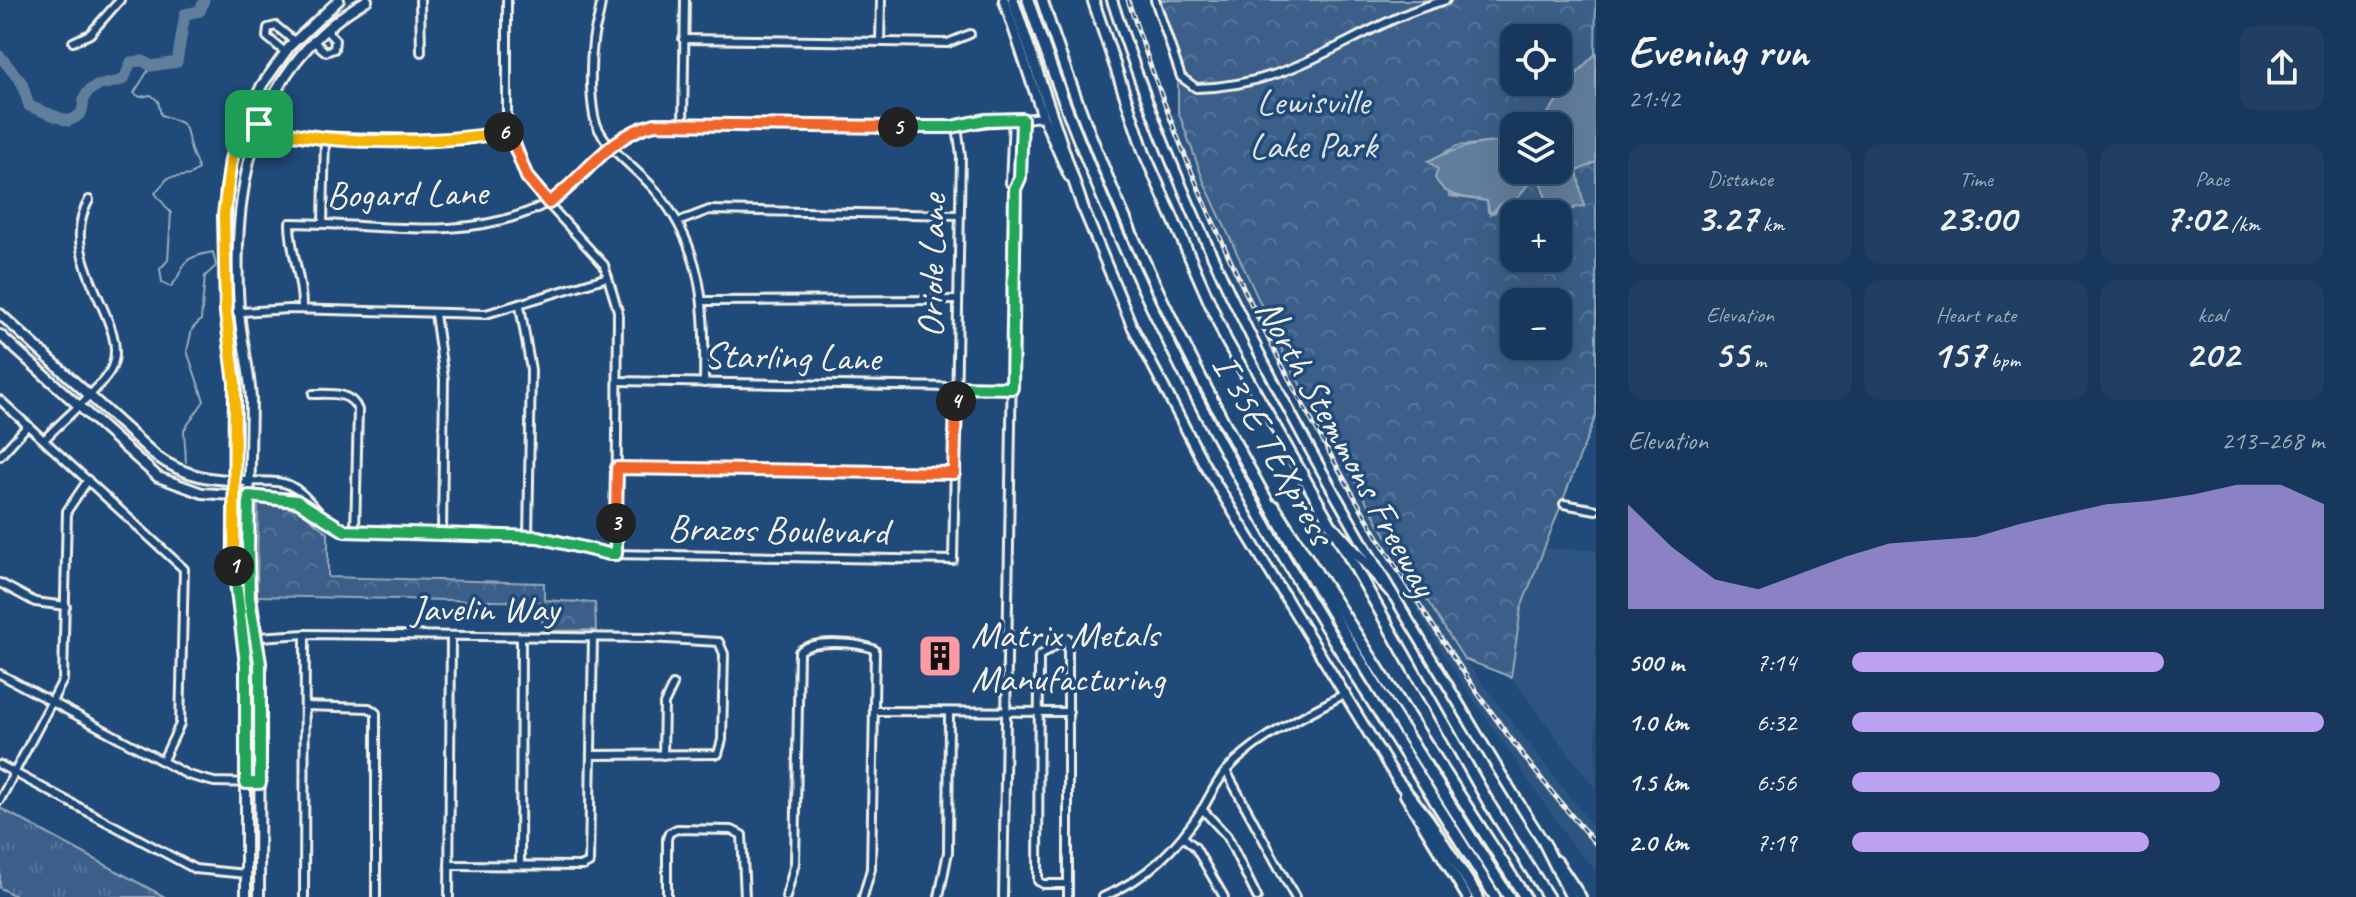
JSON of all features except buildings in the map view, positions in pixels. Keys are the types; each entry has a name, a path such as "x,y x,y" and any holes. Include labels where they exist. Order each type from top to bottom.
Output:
{"highway":[{"path":"1013,0 1083,208"},
{"path":"1028,0 1083,155 1182,369 1273,538 1495,897"},
{"name":"North Stemmons Freeway","path":"1093,0 1144,152 1226,340 1325,520 1491,807 1548,897"},
{"name":"I 35E TEXpress","path":"1043,1 1080,111 1120,208 1192,362 1282,532 1509,897"},
{"path":"1250,471 1525,897"},
{"path":"1325,520 1391,592"},
{"path":"1397,780 1428,819 1478,897"},
{"path":"1544,843 1571,897"}],"main road":[{"path":"246,897 243,638 233,561 235,383 226,313 226,189 244,120 285,52 339,0"},
{"path":"1004,0 1043,117 1162,386 1204,464 1346,693 1467,897"},
{"name":"North Stemmons Freeway","path":"1112,0 1138,81 1180,188 1240,322 1391,592 1544,843 1581,897"},
{"path":"259,897 257,637 248,585 251,374 239,312 239,200 259,124 283,82 314,42 363,1"},
{"name":"Brazos Boulevard","path":"0,314 87,395 176,470 198,478 250,481"},
{"name":"Brazos Boulevard","path":"0,335 158,477 202,493 249,496"}],"street":[{"path":"73,42 90,34 120,0"},
{"path":"420,0 421,52"},
{"path":"507,0 509,131 527,177 594,251 608,277 618,311 616,554"},
{"path":"601,0 592,42 594,116 611,144 656,191 678,222 690,250 704,301 704,383"},
{"path":"683,123 685,0"},
{"path":"880,41 881,0"},
{"path":"1155,0 1179,72 1187,84 1196,88 1267,78 1312,63 1395,18 1446,0"},
{"path":"285,52 267,37 268,28 276,26 294,41"},
{"path":"314,42 326,52 333,51 336,42 326,30"},
{"path":"683,39 948,43 970,34"},
{"name":"Bogard Lane","path":"302,309 303,291 291,246 290,223 479,227 549,203 611,144 639,128 683,123 957,126 1043,117"},
{"path":"1013,119 1010,183 1015,189"},
{"path":"1003,897 1015,189 1020,178 1022,119"},
{"path":"244,120 294,136 464,140 509,131"},
{"name":"Oriole Lane","path":"953,551 961,147 957,126"},
{"path":"323,223 325,137"},
{"path":"44,440 111,370 114,359 112,338 81,254 82,216 89,200"},
{"path":"678,222 709,210 959,215"},
{"path":"226,313 302,309 486,314 608,277"},
{"path":"704,301 958,300"},
{"path":"520,306 531,370 528,537"},
{"path":"435,314 444,379 442,534"},
{"name":"Starling Lane","path":"618,381 1012,388"},
{"path":"313,394 344,395 355,403 358,410 355,532"},
{"path":"0,400 184,569 180,724 163,760"},
{"path":"0,456 28,425"},
{"path":"617,468 954,473"},
{"path":"0,800 54,703 65,671 68,507 88,480"},
{"name":"Brazos Boulevard","path":"250,481 285,483 335,528 355,532 528,537 560,542 589,552 616,554 953,560 953,551"},
{"name":"Brazos Boulevard","path":"249,496 289,498 315,510"},
{"path":"1564,504 1596,510"},
{"path":"0,583 35,602 66,606"},
{"path":"304,897 305,634"},
{"name":"Javelin Way","path":"243,638 305,634 707,639 723,647 722,740 718,754 663,755"},
{"path":"449,897 451,637"},
{"path":"449,865 583,866 589,863 593,637"},
{"path":"520,865 521,638"},
{"path":"1068,884 1038,881 1039,656 1068,638 1069,712 1068,897"},
{"path":"786,897 795,863 798,671 802,648 863,646 875,650 871,869 863,897"},
{"path":"0,674 188,775 206,780 260,783"},
{"path":"592,755 663,755 664,704 673,685"},
{"path":"1103,897 1123,889 1163,861 1183,837 1226,771 1250,750 1346,693"},
{"path":"305,706 369,708 376,713 376,897"},
{"path":"874,711 1069,712"},
{"path":"939,897 948,852 949,712"},
{"path":"0,765 195,869 246,874"},
{"path":"1226,771 1295,897"},
{"path":"1202,809 1227,836 1257,897"},
{"path":"667,897 669,833 677,829 732,830 742,835 745,897"},
{"path":"1183,837 1195,847 1224,897"},
{"path":"1123,889 1126,897"}],"shaded area":[{"path":"1596,53 1596,162 1577,171 1584,206 1572,209 1572,200 1546,200 1541,184 1572,184 1572,112 1549,112 1560,96 1572,96 1573,78"},
{"path":"1178,111 1204,182 1255,297 1379,524 1464,659 1596,831 1596,871 1571,843 1444,656 1317,438 1240,294 1167,115"},
{"path":"1500,141 1500,184 1528,184 1517,200 1500,200 1500,205 1490,214 1487,201 1457,196 1445,190 1435,178 1438,169 1428,161"},
{"path":"1541,548 1596,550 1596,790 1511,677 1521,608"}],"green space":[{"name":"Lewisville Lake Park","path":"1160,0 1596,0 1595,55 1572,79 1572,24 1500,24 1500,96 1560,96 1549,112 1500,112 1500,141 1457,146 1429,161 1438,169 1450,196 1487,201 1488,212 1494,213 1500,208 1500,272 1572,272 1572,207 1581,199 1577,171 1596,162 1596,415 1521,608 1511,677 1464,659 1379,524 1287,361 1204,182 1178,111 1178,60"},
{"name":"Lewisville Lake Park","path":"1527,184 1541,184 1546,200 1509,200"},
{"path":"258,503 298,509 328,533 328,577 544,583 544,600 595,603 596,630 543,631 541,602 257,596"},
{"path":"0,808 165,897 17,897 0,888"}],"waterway":[{"path":"0,56 22,83 29,106 68,121 80,114 85,96 91,89 124,79 131,62 143,61 151,66 177,62 185,14 200,11 204,0"},
{"path":"151,66 134,93 140,97 151,95 158,101 161,115 184,126 198,169 191,175 168,178 155,193 171,213 168,260 160,269 162,282 171,287 184,264 193,257 213,252 216,266 205,276 201,320 192,329 187,351 204,401 184,430 186,462"}],"railway":[{"path":"1128,0 1178,140 1236,273 1338,468 1451,654 1506,732 1596,844"}],"place":[{"name":"Matrix Metals Manufacturing","path":"940,656"}],"route":[{"path":"1022,119 1020,178 1015,189 1012,388 956,387 954,473 617,468 616,554 589,552 538,537 345,531 335,528 315,510 289,498 249,496 249,598 260,663 260,783 246,783 246,664 233,561 236,411 226,313 224,215 231,159 244,120 259,124 294,136 464,140 509,131 527,177 549,203 611,144 639,128 655,124 941,127 985,120 1022,119"}]}
